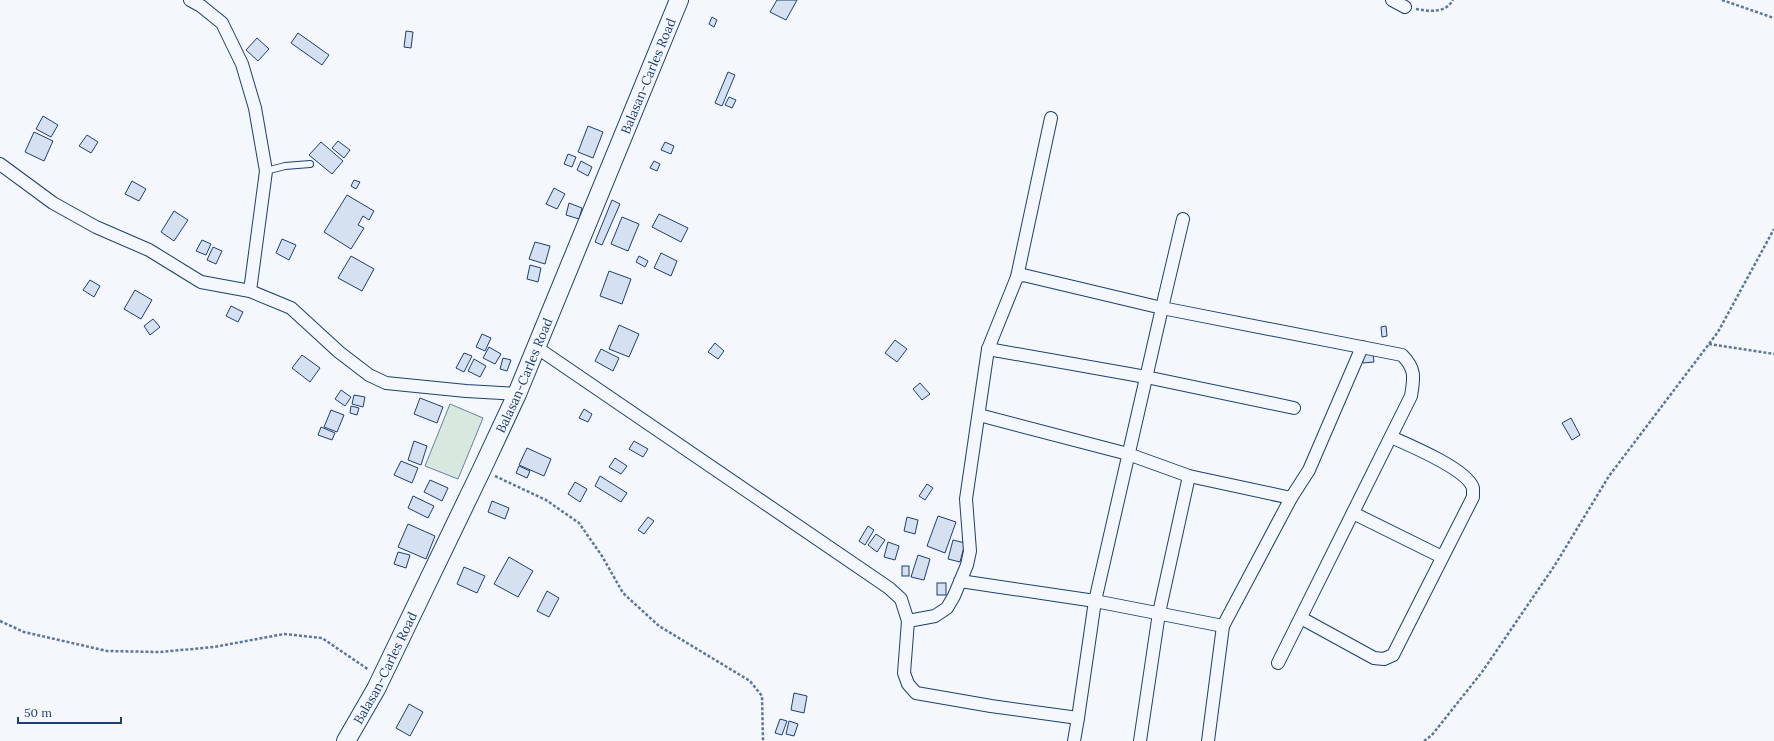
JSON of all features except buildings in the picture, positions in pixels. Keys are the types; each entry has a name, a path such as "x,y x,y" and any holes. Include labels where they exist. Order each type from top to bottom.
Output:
{"main road":[{"name":"Balasan-Carles Road","path":"346,741 382,678 517,394 679,0"}],"street":[{"path":"190,0 201,6 222,23 242,64 255,108 266,171 250,291"},
{"path":"1392,0 1405,7"},
{"path":"908,621 935,616 946,608 960,581 970,551 966,499 988,349 1017,277 1050,118"},
{"path":"0,164 53,203 96,227 149,250 201,282 250,291 291,308 368,375 386,383 466,392 517,394"},
{"path":"1074,741 1095,601 1162,308 1184,219"},
{"path":"1017,277 1023,275 1162,308 1402,355 1409,363 1414,376 1411,396 1278,663"},
{"path":"536,347 890,588 902,599 908,621 904,673 908,684 916,692 991,706 1078,718"},
{"path":"1208,741 1223,626 1291,498 1309,470 1362,347"},
{"path":"988,349 1146,378 1294,408"},
{"path":"978,414 1128,454 1189,476 1291,498"},
{"path":"1301,618 1374,658 1384,659 1393,655 1473,497 1473,488 1468,480 1444,462 1391,436"},
{"path":"1140,741 1159,613 1189,476"},
{"path":"1353,513 1442,557"},
{"path":"960,581 1095,601 1223,626"}],"lane":[{"path":"266,171 285,166 310,164"}],"path":[{"path":"1405,7 1434,12 1450,5 1452,0"},
{"path":"1722,0 1774,18"},
{"path":"1424,741 1432,735 1482,672 1555,565 1609,476 1718,332 1774,229"},
{"path":"1709,344 1774,354"},
{"path":"482,469 546,500 579,523 602,556 623,593 654,622 750,681 762,696 763,741"},
{"path":"0,621 24,632 107,651 160,652 183,650 214,647 284,634 322,638 382,678"}],"shaded area":[{"path":"450,404 483,418 458,479 425,466"}]}
